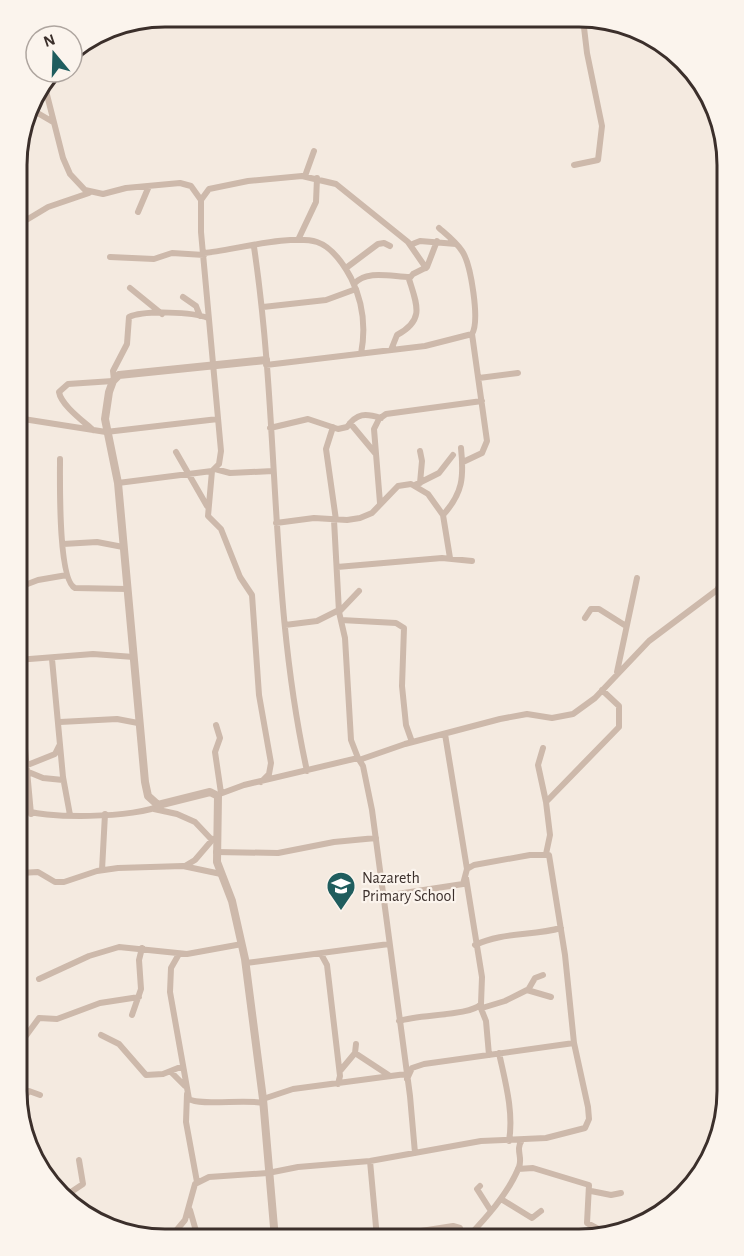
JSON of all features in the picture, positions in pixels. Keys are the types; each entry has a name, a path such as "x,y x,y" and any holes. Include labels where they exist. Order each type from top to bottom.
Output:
{"street":[{"path":"574,165 598,160 602,126 587,53 585,27"},
{"path":"47,94 70,174 89,193"},
{"path":"38,113 54,122"},
{"path":"305,176 314,150"},
{"path":"201,200 209,189 215,186 305,176 317,178 336,184 410,245 426,268"},
{"path":"298,240 316,202 317,178"},
{"path":"27,220 48,207 89,193 103,194 126,188 167,183 187,184 201,200 208,318 221,452 213,470 212,494 207,507"},
{"path":"138,212 149,186"},
{"path":"439,228 456,244 469,265 475,317 472,334 487,425 486,448 478,457 463,462"},
{"path":"110,257 154,259 172,253 204,254 298,240 324,245 346,268 361,302 363,323 361,354"},
{"path":"410,245 420,241 456,244"},
{"path":"262,307 326,300 355,287 358,280 372,276 410,278 426,268 437,242"},
{"path":"346,268 378,244 384,243 390,246"},
{"path":"254,247 262,307 276,523 293,704 308,771"},
{"path":"391,350 397,335 411,328 416,320 410,278"},
{"path":"130,288 162,314"},
{"path":"183,297 196,306 200,316"},
{"path":"163,804 153,802 148,796 138,723 118,483 106,432 106,407 113,371 127,344 129,317 143,313 208,318"},
{"path":"93,430 78,414 67,408 60,398 59,392 68,384 113,380 124,374 361,354 425,346 472,334"},
{"path":"479,378 518,372"},
{"path":"380,503 374,429 381,418 386,414 482,401"},
{"path":"270,428 309,419 333,427 345,428 352,418 362,414 381,418"},
{"path":"27,420 106,432 218,419"},
{"path":"350,423 375,453"},
{"path":"333,427 326,448 335,520 339,611 345,638 351,740 369,790 415,1153"},
{"path":"443,515 460,491 464,479 461,448"},
{"path":"417,484 422,461 420,451"},
{"path":"176,452 203,496 208,516 220,529 240,577 252,595 259,695 271,763 269,774 261,782"},
{"path":"276,523 314,518 335,520 367,516 398,486 417,484 439,473 453,455"},
{"path":"60,459 63,544 70,586 128,589"},
{"path":"118,483 189,476 213,470 230,473 273,471"},
{"path":"417,484 428,494 443,515 450,558"},
{"path":"63,544 98,543 123,547"},
{"path":"337,567 450,558 472,561"},
{"path":"27,584 67,575"},
{"path":"617,672 637,578"},
{"path":"154,809 163,804 210,792 219,794 359,759 412,742 520,716 552,718 573,714 588,704 617,672 656,635 717,590"},
{"path":"285,625 317,621 339,611 359,591"},
{"path":"585,618 591,609 599,609 626,626"},
{"path":"341,620 396,623 404,628 402,673 405,718 412,742"},
{"path":"27,660 93,654 134,657"},
{"path":"52,659 60,722 63,780 70,815"},
{"path":"546,802 586,764 619,727 619,706 602,690"},
{"path":"60,722 117,719 138,723"},
{"path":"216,725 220,738 215,752 219,804 214,838 221,874 232,901 246,963 263,1101 274,1229"},
{"path":"384,896 459,885 465,882 467,869 445,734"},
{"path":"27,767 55,754 60,742"},
{"path":"179,1229 190,1209 193,1187 197,1182 209,1177 268,1173 298,1167 370,1161 481,1141 511,1141 576,1133 587,1125 588,1107 574,1043 561,928 551,862 546,854 550,835 538,765 543,748"},
{"path":"27,769 43,778 63,780"},
{"path":"27,783 31,814"},
{"path":"27,813 105,814 154,809 177,814 195,822 214,838"},
{"path":"102,870 105,814"},
{"path":"185,866 195,860 214,838"},
{"path":"216,852 278,853 334,842 376,838"},
{"path":"467,869 494,860 546,854"},
{"path":"27,873 38,872 55,882 64,882 102,870 185,866 221,874"},
{"path":"466,877 483,992 481,1007 486,1021 489,1054"},
{"path":"475,945 494,937 525,936 561,928"},
{"path":"39,979 89,956 120,947 179,954 242,944"},
{"path":"246,963 390,947"},
{"path":"132,1015 139,997 142,948"},
{"path":"326,963 330,953"},
{"path":"179,954 171,968 170,992 183,1066 186,1122 197,1182"},
{"path":"321,954 326,963 340,1071 338,1084"},
{"path":"528,990 535,978 543,975"},
{"path":"399,1021 419,1016 473,1010 528,990 551,997"},
{"path":"27,1034 39,1018 57,1019 100,1003 139,997"},
{"path":"101,1035 119,1044 146,1075 171,1072 183,1066"},
{"path":"171,1072 194,1102 263,1101 293,1089 406,1076 415,1066 574,1043"},
{"path":"340,1071 355,1053 356,1044"},
{"path":"355,1053 391,1076"},
{"path":"499,1053 508,1096 511,1141 518,1150"},
{"path":"27,1093 29,1091 40,1095"},
{"path":"474,1229 501,1199 518,1169 518,1150 522,1140"},
{"path":"71,1192 83,1184 79,1160"},
{"path":"370,1161 374,1229"},
{"path":"518,1169 533,1168 587,1184 591,1191 587,1223 597,1228"},
{"path":"480,1186 477,1190 479,1196 491,1211"},
{"path":"591,1191 606,1195 621,1193"},
{"path":"501,1199 532,1218 541,1211"},
{"path":"190,1209 196,1229"},
{"path":"433,1229 453,1226 460,1229"}],"place":[{"name":"Nazareth Primary School","path":"341,912"}]}
